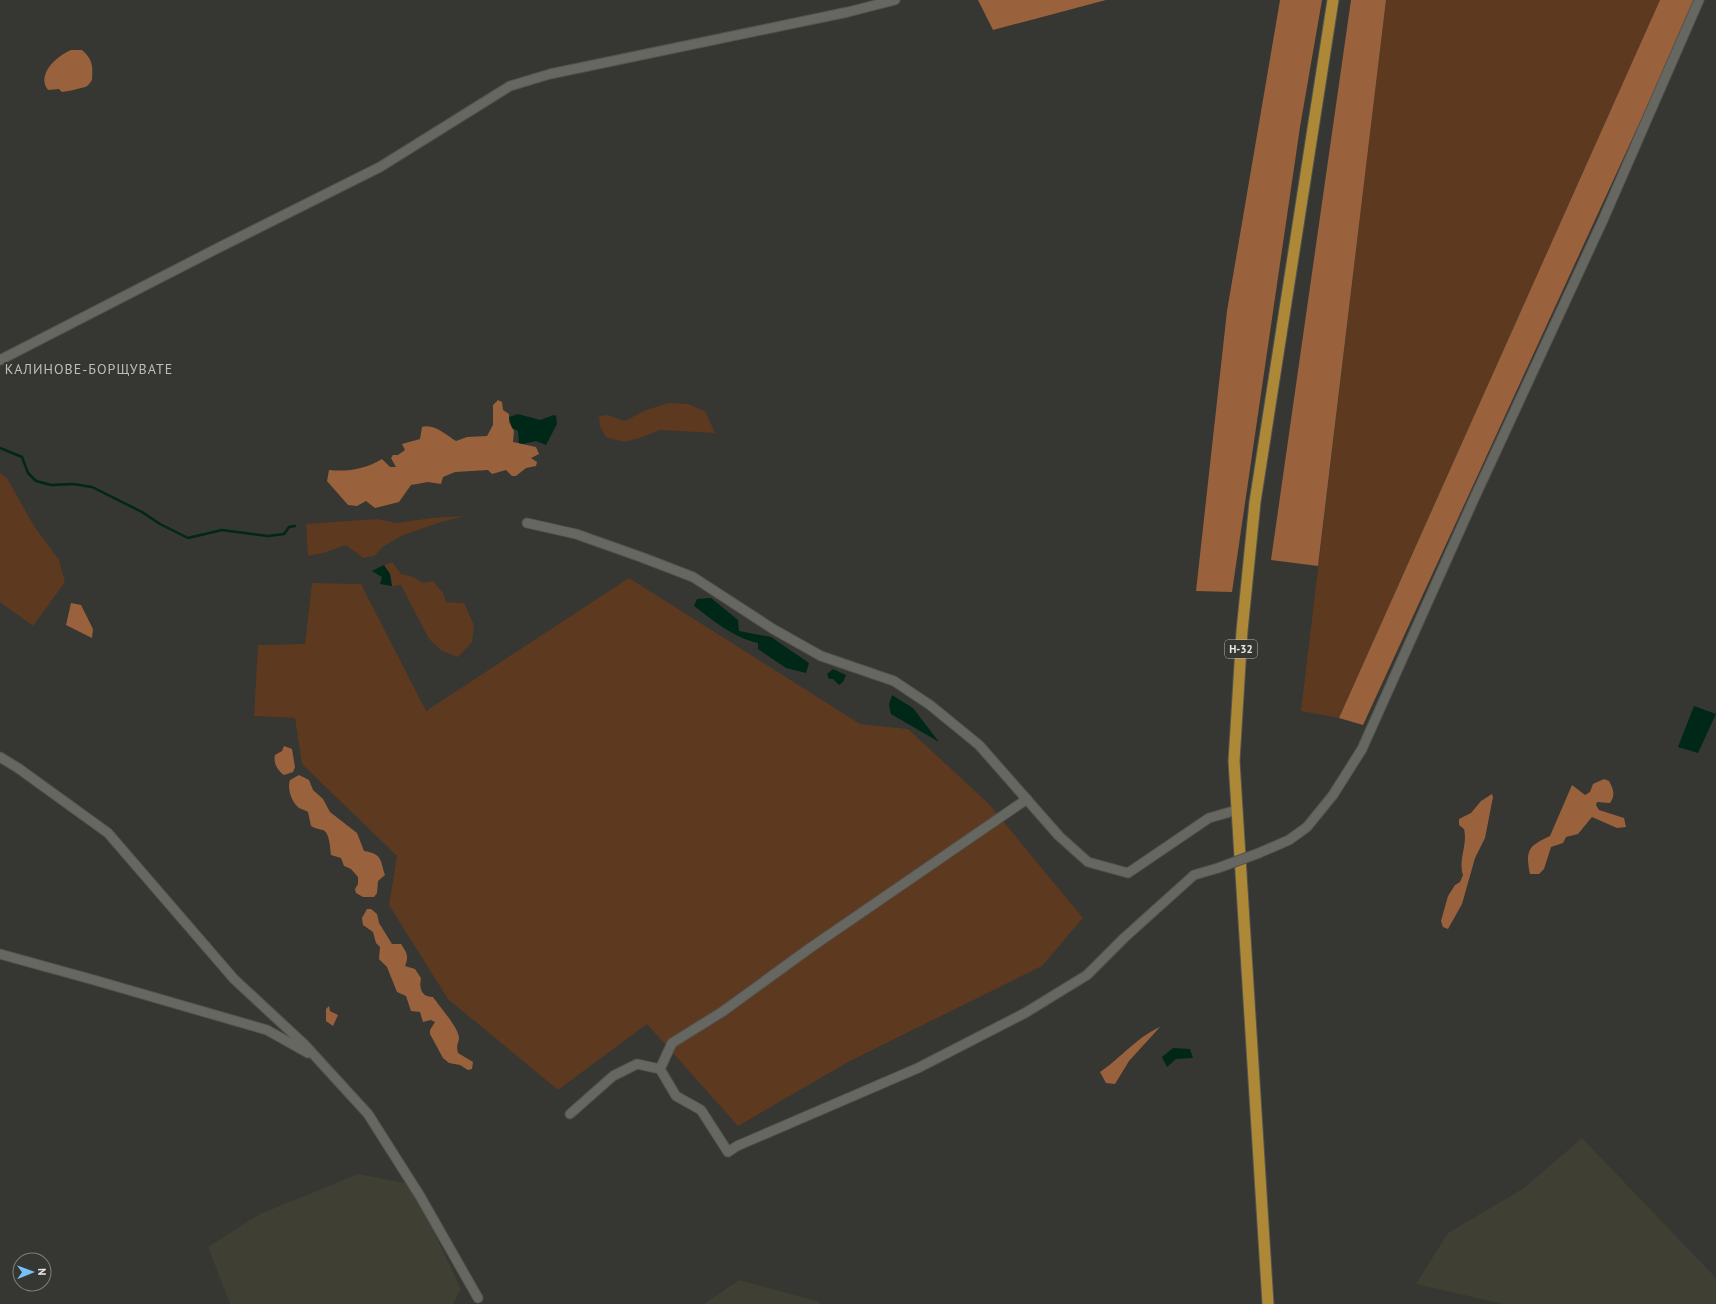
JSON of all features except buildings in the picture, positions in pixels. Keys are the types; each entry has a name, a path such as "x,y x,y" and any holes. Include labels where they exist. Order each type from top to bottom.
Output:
{"main road":[{"name":"Н-32","path":"1268,1304 1237,810 1235,753 1242,631 1255,502 1333,0"}],"street":[{"path":"0,360 380,167 510,86 550,74 848,12 895,0"},
{"path":"570,1114 613,1076 625,1070 638,1064 660,1069 676,1096 701,1110 728,1152 737,1146 918,1068 1024,1013 1087,975 1124,938 1194,875 1259,853 1289,840 1307,827 1333,796 1362,748 1472,501 1603,220 1700,0"},
{"path":"527,523 576,534 693,577 773,629 821,656 894,681 930,705 979,745 1059,836 1088,862 1128,873 1209,818 1237,810"},
{"path":"0,757 18,768 108,833 234,980 304,1044 368,1114 420,1196 478,1298"},
{"path":"660,1069 672,1043 722,1012 810,948 1027,800"},
{"path":"0,954 267,1030 316,1057"}],"shaded area":[{"path":"978,0 1106,0 993,30"},
{"path":"1280,0 1322,0 1300,127 1232,592 1196,591 1227,311"},
{"path":"1351,0 1386,0 1318,566 1271,560"},
{"path":"1386,0 1660,0 1339,718 1301,711"},
{"path":"1660,0 1696,0 1363,725 1339,718"},
{"path":"71,50 82,50 88,57 92,67 92,80 86,87 70,91 62,92 59,89 48,90 45,84 46,72 54,61"},
{"path":"498,400 502,402 503,410 509,414 509,422 514,431 513,442 536,447 539,454 531,458 537,462 536,466 526,468 516,476 512,476 506,470 492,474 488,470 455,472 443,477 441,484 428,482 411,485 399,502 375,508 366,501 357,506 348,505 327,481 329,470 343,471 356,469 370,465 382,459 390,467 396,467 391,458 393,455 398,455 405,450 402,444 420,439 422,427 426,426 435,428 456,441 467,437 487,436 493,425 493,405"},
{"path":"668,403 688,404 705,411 715,433 660,430 640,438 624,442 606,437 600,426 599,416 607,415 625,421 644,411"},
{"path":"518,414 540,420 554,415 556,416 557,424 546,445 536,441 523,444 519,443 518,431 512,428 509,417"},
{"path":"0,473 7,478 34,526 59,560 65,582 33,626 0,602"},
{"path":"466,516 441,522 403,535 384,546 374,556 363,558 346,545 323,553 308,556 306,524 377,519 396,523 432,518"},
{"path":"392,562 401,574 413,577 423,583 433,581 443,593 446,602 464,603 474,625 472,642 458,657 442,651 429,639 401,585 392,586 390,574 384,565"},
{"path":"384,565 390,574 392,586 380,584 382,577 372,571"},
{"path":"629,578 860,724 908,729 988,803 1083,918 1042,966 850,1061 738,1126 647,1024 558,1090 448,999 389,905 397,856 302,764 295,718 254,716 258,645 305,644 312,583 361,584 426,711"},
{"path":"711,598 738,620 739,631 771,637 809,663 806,673 786,668 758,649 758,643 732,633 694,606 697,599"},
{"path":"71,603 81,605 93,629 92,638 66,625"},
{"path":"833,669 846,675 843,682 839,685 833,679 829,679 827,674"},
{"path":"892,695 913,708 939,742 891,714 889,705"},
{"path":"1694,706 1716,714 1698,753 1678,747"},
{"path":"284,746 292,749 295,767 293,772 284,775 276,766 275,755 282,751"},
{"path":"299,775 309,780 313,790 323,799 330,812 357,833 364,851 374,854 381,861 385,875 378,881 377,893 374,897 363,897 356,893 355,889 358,884 358,877 351,869 344,866 341,858 331,855 327,834 323,830 311,826 308,812 299,808 294,802 290,794 289,783 290,780"},
{"path":"1604,779 1609,781 1613,789 1613,797 1610,803 1597,802 1596,805 1599,810 1624,818 1626,827 1617,828 1592,817 1578,834 1566,837 1563,843 1551,847 1544,869 1539,874 1530,874 1528,859 1530,849 1537,843 1550,836 1572,785 1585,795 1590,792 1593,784"},
{"path":"1492,794 1493,797 1485,838 1475,858 1462,904 1448,929 1443,927 1441,921 1448,896 1455,885 1460,882 1463,875 1462,863 1465,835 1464,829 1459,825 1459,819 1471,813 1481,801"},
{"path":"367,909 371,909 377,914 379,923 392,944 401,944 403,947 407,957 405,966 415,969 421,978 420,985 423,994 433,997 456,1029 459,1038 457,1047 458,1053 473,1062 472,1069 468,1070 460,1065 449,1063 443,1058 430,1034 430,1030 435,1022 431,1020 423,1022 420,1012 411,1011 406,996 397,992 387,967 379,959 380,947 376,943 373,932 363,925 362,918"},
{"path":"329,1006 330,1011 338,1015 333,1026 326,1021 326,1009"},
{"path":"1160,1027 1129,1061 1115,1084 1106,1083 1100,1072 1144,1036"},
{"path":"1173,1048 1190,1049 1193,1058 1176,1059 1167,1067 1162,1057"},
{"path":"1582,1138 1716,1278 1716,1304 1503,1304 1416,1284 1448,1233 1524,1188"},
{"path":"358,1174 405,1183 417,1196 461,1289 453,1304 230,1304 208,1247 260,1214"},
{"path":"739,1280 820,1302 819,1304 704,1304"}],"waterway":[{"path":"0,448 22,457 28,473 36,481 51,485 73,484 92,487 142,512 160,524 188,538 222,530 268,536 284,534 289,527 295,526"}],"district":[{"name":"КАЛИНОВЕ-БОРЩУВАТЕ","path":"89,369"}]}
